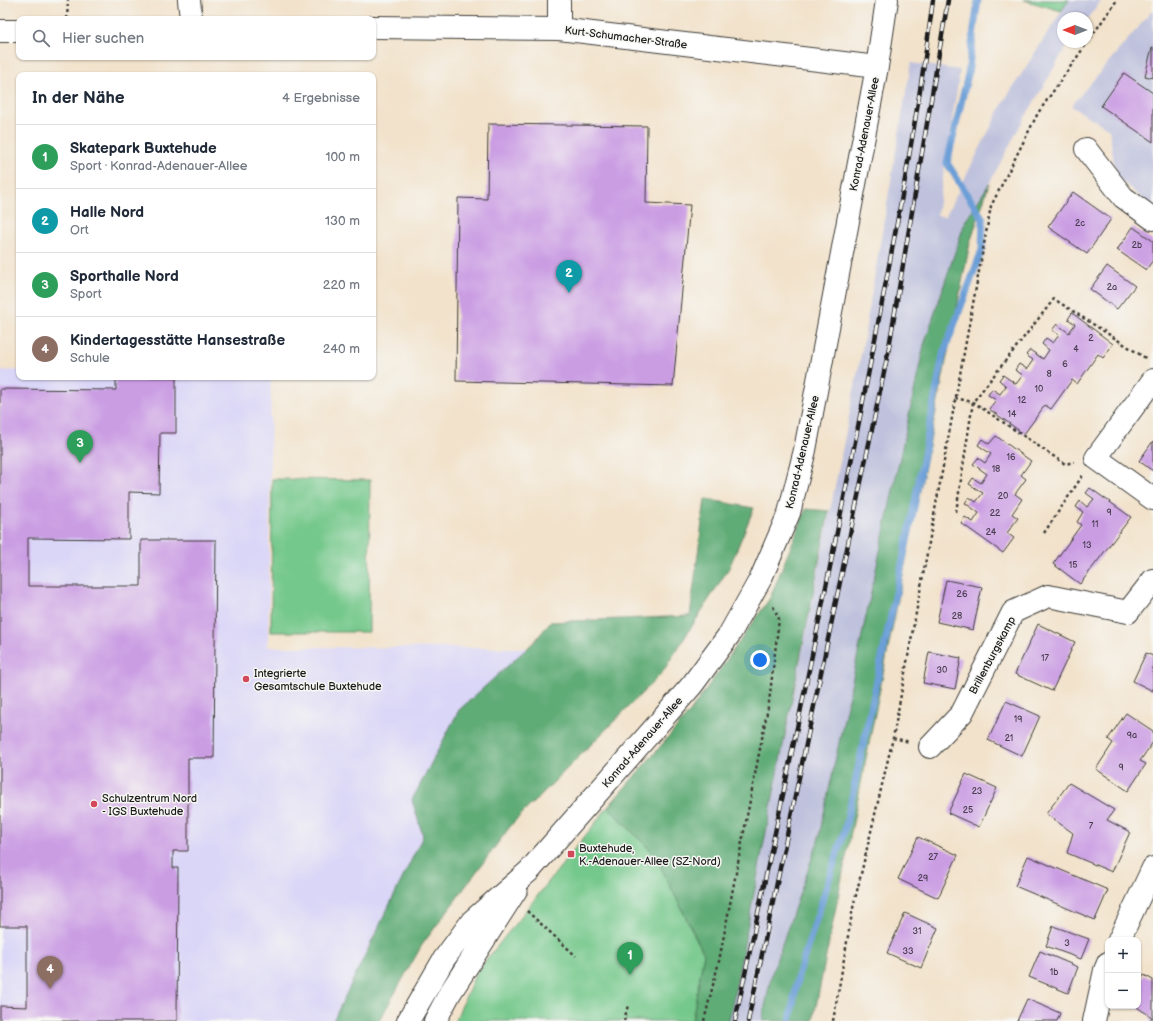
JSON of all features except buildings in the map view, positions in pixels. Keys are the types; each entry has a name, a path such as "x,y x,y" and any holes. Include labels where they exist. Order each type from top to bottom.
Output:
{"street":[{"path":"189,0 191,16"},
{"path":"559,0 559,29"},
{"name":"Konrad-Adenauer-Allee","path":"408,1021 444,959 472,921 529,871 692,685 729,635 761,578 789,512 805,450 877,67 887,0"},
{"name":"Kurt-Schumacher-Straße","path":"376,27 559,29 877,67"},
{"path":"0,31 16,31"},
{"path":"1086,149 1123,197 1153,219"},
{"path":"1153,380 1096,458 1153,499"},
{"name":"Brillenburgskamp","path":"930,747 962,713 1013,612 1048,596 1128,612 1153,580"},
{"path":"1120,937 1153,868"},
{"name":"Konrad-Adenauer-Allee","path":"435,1021 450,993 529,871"},
{"path":"1094,1021 1105,970"}],"path":[{"path":"67,16 68,0"},
{"path":"832,1021 853,908 893,738 990,206 1038,113 1117,0"},
{"path":"956,512 973,402 1054,299 1153,363"},
{"path":"955,398 973,402 1065,464 1096,458"},
{"path":"1044,533 1096,458"},
{"path":"704,1021 719,961 769,702 779,619 761,578"},
{"path":"526,909 576,956"},
{"path":"624,1021 628,1005"}],"shaded area":[{"path":"1069,0 1102,0 1093,12 1061,12"},
{"path":"1153,10 1153,208 1116,176 1109,129 1071,106"},
{"path":"1057,19 1057,48 1066,48 1019,128 989,184 965,222 924,345 818,841 772,973 762,1021 729,1021 861,355 911,63 960,70 937,215 945,217 1004,101"},
{"name":"Integrierte Gesamtschule Buxtehude","path":"16,370 16,380 271,380 268,647 527,648 459,711 412,800 423,836 333,1021 0,1021 0,371"}],"green space":[{"path":"1024,0 1069,0 1061,11"},
{"path":"989,184 970,243 813,1021 762,1021 772,973 818,841 924,345 965,222"},
{"path":"272,479 370,480 369,632 271,632"},
{"path":"705,499 754,508 729,568 662,673 512,824 422,945 379,1021 333,1021 423,836 412,800 459,710 535,641 550,622 690,616"},
{"path":"806,509 829,511 729,1021 692,1021 704,954 655,855 608,807 690,712 770,598"},
{"path":"608,807 655,855 704,954 692,1021 455,1021 476,973"}],"waterway":[{"path":"790,1021 798,976 845,829 910,527 943,355 982,250 983,219 947,163 968,74 978,0"}],"railway":[{"path":"735,1021 802,706 865,391 911,147 933,0"},
{"path":"748,1021 888,353 948,0"}],"place":[{"name":"Halle Nord","path":"569,293"},
{"name":"Sporthalle Nord","path":"80,463"},
{"name":"Integrierte Gesamtschule Buxtehude","path":"246,679"},
{"name":"Schulzentrum Nord - IGS Buxtehude","path":"94,804"},
{"name":"Buxtehude, K.-Adenauer-Allee (SZ-Nord)","path":"571,854"},
{"name":"Skatepark Buxtehude","path":"630,975"},
{"name":"Kindertagesstätte Hansestraße","path":"50,989"}]}
